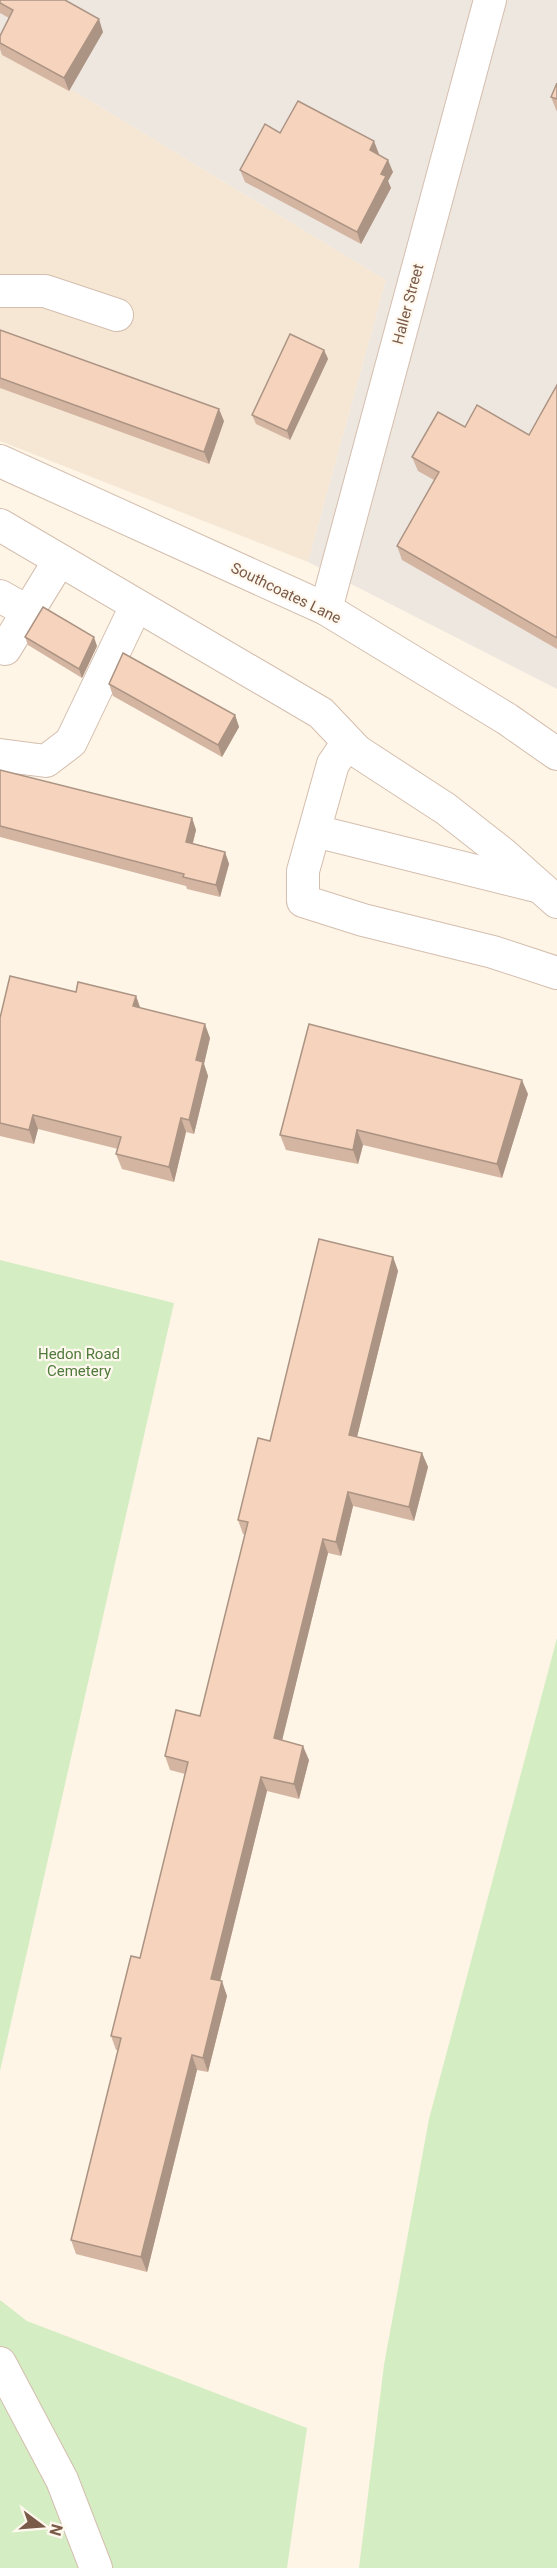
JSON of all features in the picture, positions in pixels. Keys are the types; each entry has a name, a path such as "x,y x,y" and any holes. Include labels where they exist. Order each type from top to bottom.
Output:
{"street":[{"name":"Haller Street","path":"326,609 490,0"},
{"path":"0,291 45,291 117,315"},
{"name":"Southcoates Lane","path":"0,461 326,609 507,719 557,754"},
{"path":"0,525 321,712 341,753 303,871 303,901 363,920 493,952 557,973"},
{"path":"0,646 5,649 59,561"},
{"path":"0,596 28,612"},
{"path":"0,755 46,761 71,742 136,606"},
{"path":"341,753 376,764 446,809 502,853 548,894"},
{"path":"315,831 548,894"},
{"path":"0,2363 62,2480 96,2568"}],"shaded area":[{"path":"0,0 557,0 557,689 308,562 386,280 0,46"},
{"path":"0,46 386,280 308,562 0,441"}],"green space":[{"name":"Hedon Road Cemetery","path":"0,1260 174,1303 0,2071"},
{"path":"557,1638 557,2568 359,2568 384,2365 429,2119"},
{"path":"0,2300 27,2321 307,2428 287,2568 0,2568"}],"building":[{"path":"0,0 65,0 99,19 64,78 0,43 0,36 13,10 0,3"},
{"path":"557,83 557,99 551,97"},
{"path":"298,101 374,141 370,150 388,160 381,174 386,176 357,232 240,170 265,124 280,133"},
{"path":"0,330 219,409 204,452 0,378"},
{"path":"290,334 324,350 287,431 252,415"},
{"path":"557,385 557,638 397,546 439,472 412,457 438,412 465,427 477,405 529,435"},
{"path":"43,607 94,637 79,669 25,637"},
{"path":"123,653 235,715 218,745 109,684"},
{"path":"0,770 192,818 186,842 225,852 216,885 183,877 184,874 0,826"},
{"path":"10,976 76,992 78,982 136,996 133,1006 205,1024 196,1060 203,1062 189,1120 181,1118 169,1167 116,1154 121,1137 33,1115 29,1130 0,1123 0,1018"},
{"path":"309,1024 522,1080 497,1164 357,1130 353,1150 280,1135"},
{"path":"319,1239 393,1257 349,1435 422,1453 409,1507 348,1492 336,1542 323,1539 274,1738 303,1746 294,1784 261,1777 211,1979 222,1981 203,2058 192,2055 141,2257 71,2240 121,2038 111,2036 131,1956 140,1958 188,1762 165,1756 176,1710 200,1716 248,1522 238,1520 258,1438 270,1441"}]}
